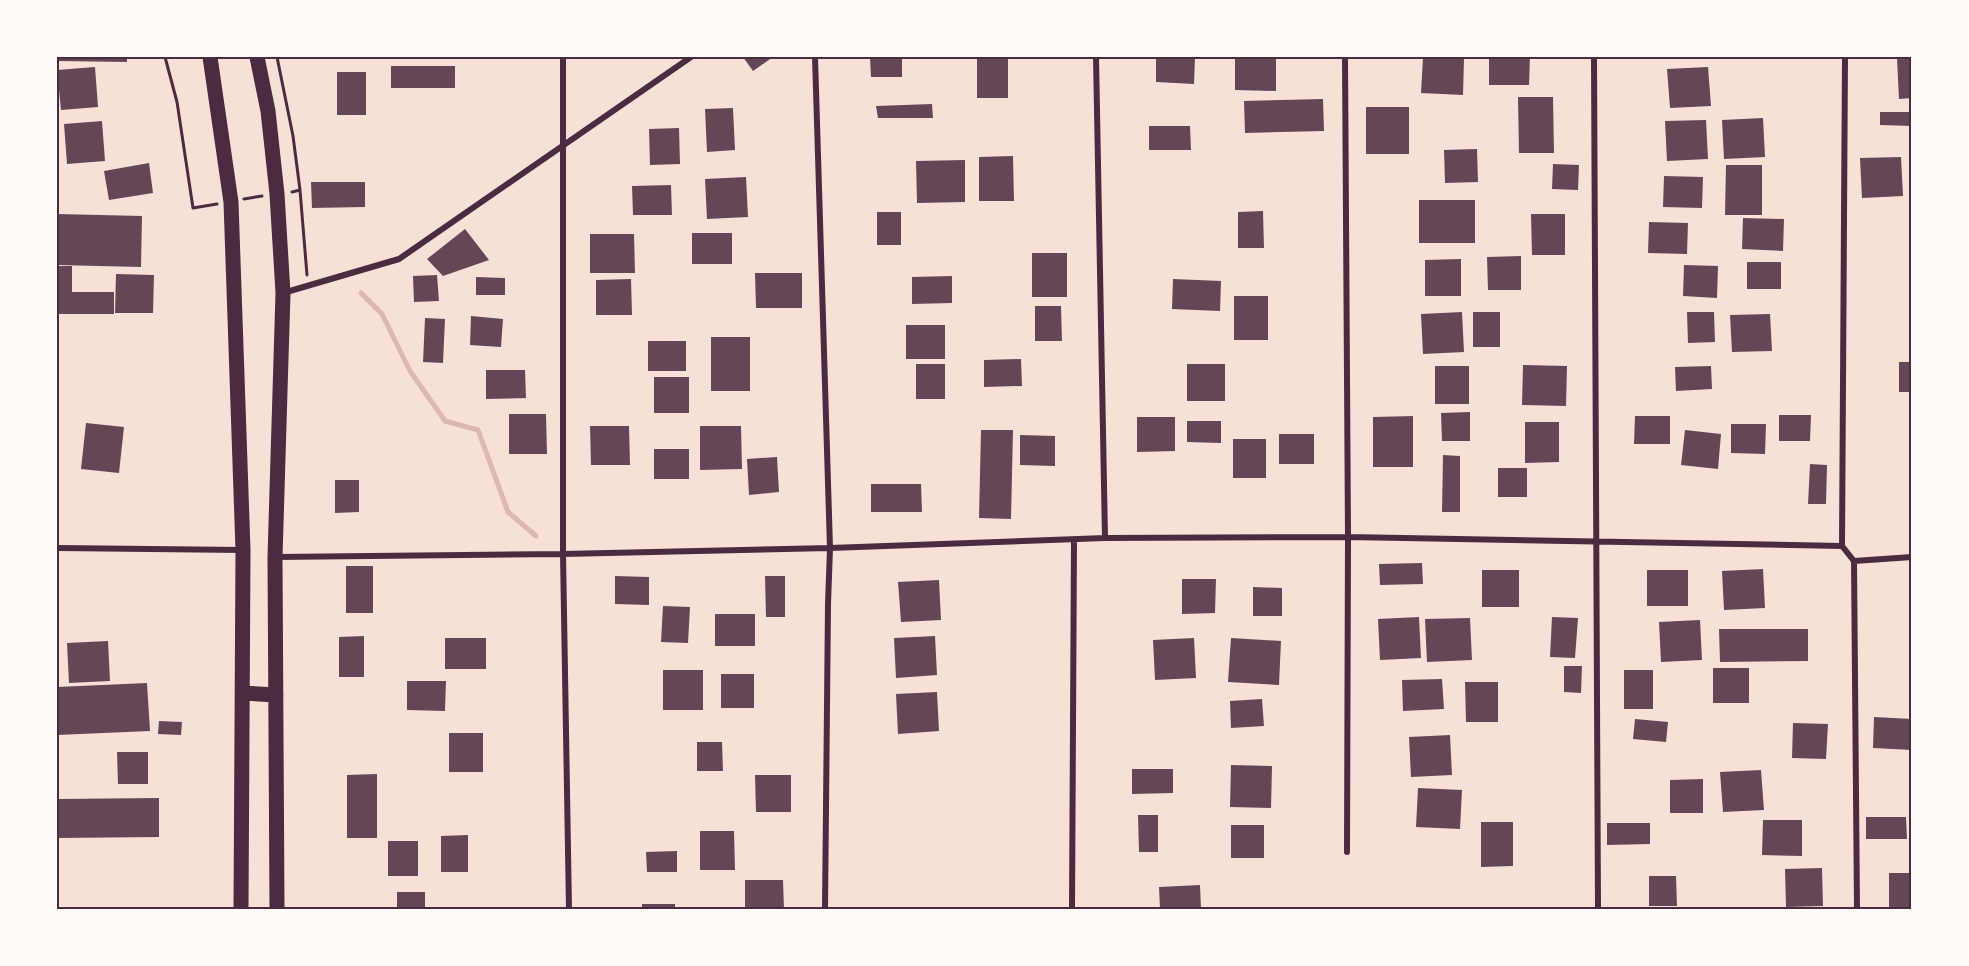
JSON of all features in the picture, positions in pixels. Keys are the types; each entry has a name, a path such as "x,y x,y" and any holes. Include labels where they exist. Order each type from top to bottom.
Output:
{"main road":[{"path":"210,57 231,202 243,550 241,909"},
{"path":"256,57 268,111 275,170 283,293 275,557 277,909"},
{"path":"243,693 276,695"}],"street":[{"path":"563,57 563,554 569,909"},
{"path":"283,293 399,259 691,57"},
{"path":"815,57 830,548 825,909"},
{"path":"1096,57 1105,538"},
{"path":"1345,57 1347,852"},
{"path":"1594,57 1598,909"},
{"path":"1845,57 1842,546 1854,561 1857,909"},
{"path":"275,557 830,548 1105,538 1348,537 1842,546"},
{"path":"1072,909 1074,540"},
{"path":"57,548 243,550"},
{"path":"1854,561 1912,557"}],"path":[{"path":"300,190 308,286"}],"building":[{"path":"57,57 127,57 127,62 57,61"},
{"path":"743,57 773,57 753,71"},
{"path":"870,57 902,57 902,77 871,77"},
{"path":"977,57 1008,57 1008,98 977,98"},
{"path":"1156,57 1195,57 1194,84 1156,82"},
{"path":"1235,57 1276,57 1276,91 1235,90"},
{"path":"1423,57 1464,59 1463,95 1421,93"},
{"path":"1489,57 1530,57 1529,85 1489,85"},
{"path":"1912,58 1912,98 1899,99 1897,59"},
{"path":"391,66 455,66 455,88 391,88"},
{"path":"95,67 98,107 61,110 57,70"},
{"path":"1708,67 1711,106 1670,108 1667,69"},
{"path":"337,72 366,72 366,115 337,115"},
{"path":"1518,97 1553,97 1554,153 1519,153"},
{"path":"1323,99 1324,131 1245,133 1244,101"},
{"path":"932,104 933,118 878,118 876,106"},
{"path":"1366,107 1409,107 1409,154 1366,154"},
{"path":"733,108 735,150 707,152 705,109"},
{"path":"1880,112 1912,112 1912,126 1880,125"},
{"path":"1763,118 1765,157 1724,159 1722,120"},
{"path":"1706,120 1708,159 1667,161 1665,121"},
{"path":"102,121 105,161 67,164 64,124"},
{"path":"1149,126 1190,126 1191,150 1149,150"},
{"path":"679,128 680,164 650,165 649,129"},
{"path":"1477,149 1478,182 1445,183 1444,150"},
{"path":"1013,156 1014,201 979,201 979,157"},
{"path":"1901,157 1903,196 1862,198 1860,158"},
{"path":"965,160 965,202 917,203 916,161"},
{"path":"149,163 153,193 109,200 104,171"},
{"path":"1553,164 1579,165 1578,190 1552,189"},
{"path":"1726,165 1762,165 1762,215 1725,215"},
{"path":"1664,176 1703,177 1702,208 1663,207"},
{"path":"746,177 748,217 707,219 705,179"},
{"path":"311,182 365,182 365,207 312,208"},
{"path":"671,185 672,215 633,215 632,186"},
{"path":"1419,200 1475,200 1475,243 1419,243"},
{"path":"1263,211 1264,248 1238,248 1238,212"},
{"path":"877,212 901,212 901,245 877,245"},
{"path":"57,214 142,216 141,267 57,265"},
{"path":"1531,214 1565,214 1565,255 1532,255"},
{"path":"1743,218 1784,219 1783,251 1742,249"},
{"path":"1649,222 1688,223 1687,254 1648,253"},
{"path":"465,229 489,260 443,276 427,259"},
{"path":"692,233 732,233 732,264 692,264"},
{"path":"590,234 634,234 635,273 590,273"},
{"path":"1032,253 1067,253 1067,297 1032,297"},
{"path":"1521,256 1521,290 1488,290 1487,257"},
{"path":"1461,259 1461,296 1425,296 1425,260"},
{"path":"1747,262 1781,262 1781,289 1747,289"},
{"path":"1684,265 1718,266 1717,298 1683,296"},
{"path":"57,266 72,266 72,292 114,292 114,314 57,314"},
{"path":"755,273 802,273 802,308 756,308"},
{"path":"116,274 154,275 153,313 115,313"},
{"path":"437,275 439,301 414,302 413,276"},
{"path":"952,276 952,303 912,304 912,277"},
{"path":"476,277 505,278 505,295 476,295"},
{"path":"631,279 632,315 596,315 596,280"},
{"path":"1173,279 1221,281 1220,311 1172,309"},
{"path":"1234,296 1268,296 1268,340 1234,340"},
{"path":"1035,306 1061,306 1062,341 1035,341"},
{"path":"1462,312 1464,352 1423,354 1421,314"},
{"path":"1473,312 1500,312 1500,347 1473,347"},
{"path":"1687,312 1714,312 1715,342 1688,343"},
{"path":"1770,314 1772,351 1732,352 1730,315"},
{"path":"471,316 503,319 501,347 470,345"},
{"path":"425,318 445,319 443,363 423,362"},
{"path":"906,325 945,325 945,359 906,359"},
{"path":"711,337 750,337 750,391 711,391"},
{"path":"648,341 686,341 686,371 648,371"},
{"path":"1021,359 1022,386 984,387 984,360"},
{"path":"1899,362 1912,362 1912,392 1899,392"},
{"path":"916,364 945,364 945,399 916,399"},
{"path":"1187,364 1225,364 1225,401 1187,401"},
{"path":"1523,365 1567,366 1566,406 1522,405"},
{"path":"1435,366 1469,366 1469,404 1435,404"},
{"path":"1711,366 1712,389 1676,391 1675,367"},
{"path":"486,370 525,370 526,398 486,399"},
{"path":"654,377 689,377 689,413 654,413"},
{"path":"1470,412 1470,441 1442,441 1441,413"},
{"path":"509,414 546,414 547,454 509,454"},
{"path":"1779,415 1811,415 1810,441 1779,441"},
{"path":"1413,416 1413,467 1373,467 1373,417"},
{"path":"1635,416 1670,416 1670,444 1634,444"},
{"path":"1137,417 1175,417 1175,451 1137,452"},
{"path":"1187,421 1221,421 1221,443 1187,442"},
{"path":"1525,422 1559,422 1559,462 1525,463"},
{"path":"86,423 124,427 119,473 81,469"},
{"path":"1731,424 1766,424 1765,454 1731,453"},
{"path":"590,426 629,426 630,465 591,465"},
{"path":"700,426 741,426 742,469 700,470"},
{"path":"981,430 1013,430 1011,519 979,518"},
{"path":"1685,430 1721,434 1718,469 1681,465"},
{"path":"1279,434 1314,434 1314,464 1279,464"},
{"path":"1020,435 1055,436 1055,466 1020,465"},
{"path":"1233,439 1266,439 1266,478 1233,478"},
{"path":"654,449 689,449 689,479 654,479"},
{"path":"1443,455 1460,456 1460,512 1442,512"},
{"path":"777,457 779,492 749,495 747,459"},
{"path":"1810,464 1827,465 1826,504 1808,504"},
{"path":"1498,468 1527,468 1527,497 1498,497"},
{"path":"335,480 359,480 359,512 335,513"},
{"path":"871,484 921,484 922,512 871,512"},
{"path":"1422,563 1423,584 1380,585 1379,564"},
{"path":"346,566 373,566 373,613 346,613"},
{"path":"1763,569 1765,608 1724,610 1722,571"},
{"path":"1482,570 1519,570 1519,607 1482,607"},
{"path":"1647,570 1688,570 1688,606 1647,606"},
{"path":"615,576 649,577 649,605 615,604"},
{"path":"765,576 785,576 785,617 766,617"},
{"path":"1182,579 1216,579 1215,613 1182,614"},
{"path":"939,580 941,620 901,622 898,582"},
{"path":"1253,587 1282,588 1282,616 1253,616"},
{"path":"663,606 690,607 688,643 661,642"},
{"path":"715,614 755,614 755,646 715,646"},
{"path":"1419,617 1421,658 1380,660 1378,619"},
{"path":"1552,617 1578,618 1575,658 1550,657"},
{"path":"1470,618 1472,660 1427,662 1425,619"},
{"path":"1700,620 1702,660 1661,662 1659,622"},
{"path":"1719,629 1808,629 1808,661 1720,662"},
{"path":"364,636 364,677 339,677 339,637"},
{"path":"935,636 937,675 896,678 894,638"},
{"path":"445,638 486,638 486,669 445,669"},
{"path":"1194,638 1196,678 1155,680 1153,640"},
{"path":"1231,638 1281,641 1279,685 1228,682"},
{"path":"108,641 110,681 69,683 67,643"},
{"path":"1564,666 1582,666 1581,693 1564,692"},
{"path":"1713,668 1749,668 1749,703 1713,703"},
{"path":"663,670 703,670 703,710 663,710"},
{"path":"1624,670 1653,670 1653,709 1624,709"},
{"path":"721,674 754,674 754,708 721,708"},
{"path":"1442,679 1444,709 1403,711 1402,680"},
{"path":"407,681 446,681 445,711 407,710"},
{"path":"1465,682 1498,682 1498,722 1466,722"},
{"path":"147,683 150,731 57,735 57,687"},
{"path":"937,692 939,731 898,734 896,694"},
{"path":"1262,699 1264,726 1231,728 1230,701"},
{"path":"1874,717 1912,719 1912,750 1873,748"},
{"path":"1635,719 1668,722 1666,742 1633,739"},
{"path":"159,721 182,722 181,735 158,734"},
{"path":"1793,723 1828,724 1826,759 1792,758"},
{"path":"449,733 483,733 483,772 449,772"},
{"path":"1450,735 1452,775 1411,777 1409,737"},
{"path":"697,742 722,742 723,771 697,771"},
{"path":"117,752 148,752 148,784 118,784"},
{"path":"1231,765 1272,766 1271,808 1230,807"},
{"path":"1132,769 1173,769 1173,793 1132,794"},
{"path":"1761,770 1764,810 1723,812 1720,772"},
{"path":"377,774 377,838 347,838 347,775"},
{"path":"755,775 791,775 791,812 756,812"},
{"path":"1703,779 1703,813 1670,813 1670,780"},
{"path":"1418,788 1462,790 1460,829 1416,827"},
{"path":"159,798 159,837 57,838 57,799"},
{"path":"1138,815 1158,815 1158,852 1139,852"},
{"path":"1866,817 1906,817 1907,839 1866,839"},
{"path":"1763,820 1802,820 1802,856 1762,855"},
{"path":"1481,822 1513,822 1513,866 1481,867"},
{"path":"1607,823 1650,823 1650,844 1607,845"},
{"path":"1231,825 1264,825 1264,858 1231,858"},
{"path":"700,831 734,831 735,870 700,870"},
{"path":"468,835 468,872 441,872 441,836"},
{"path":"388,841 418,841 418,876 388,876"},
{"path":"677,851 677,872 647,872 646,852"},
{"path":"1822,868 1823,906 1786,907 1785,869"},
{"path":"1889,873 1912,873 1912,909 1889,909"},
{"path":"1649,876 1676,876 1677,906 1649,906"},
{"path":"745,880 783,880 784,909 745,909"},
{"path":"1200,885 1201,909 1160,909 1159,887"},
{"path":"397,892 425,892 425,909 397,909"},
{"path":"642,904 675,904 675,909 642,909"}],"waterway":[{"path":"361,293 382,314 410,371 445,421 478,430 508,512 536,536"}]}
